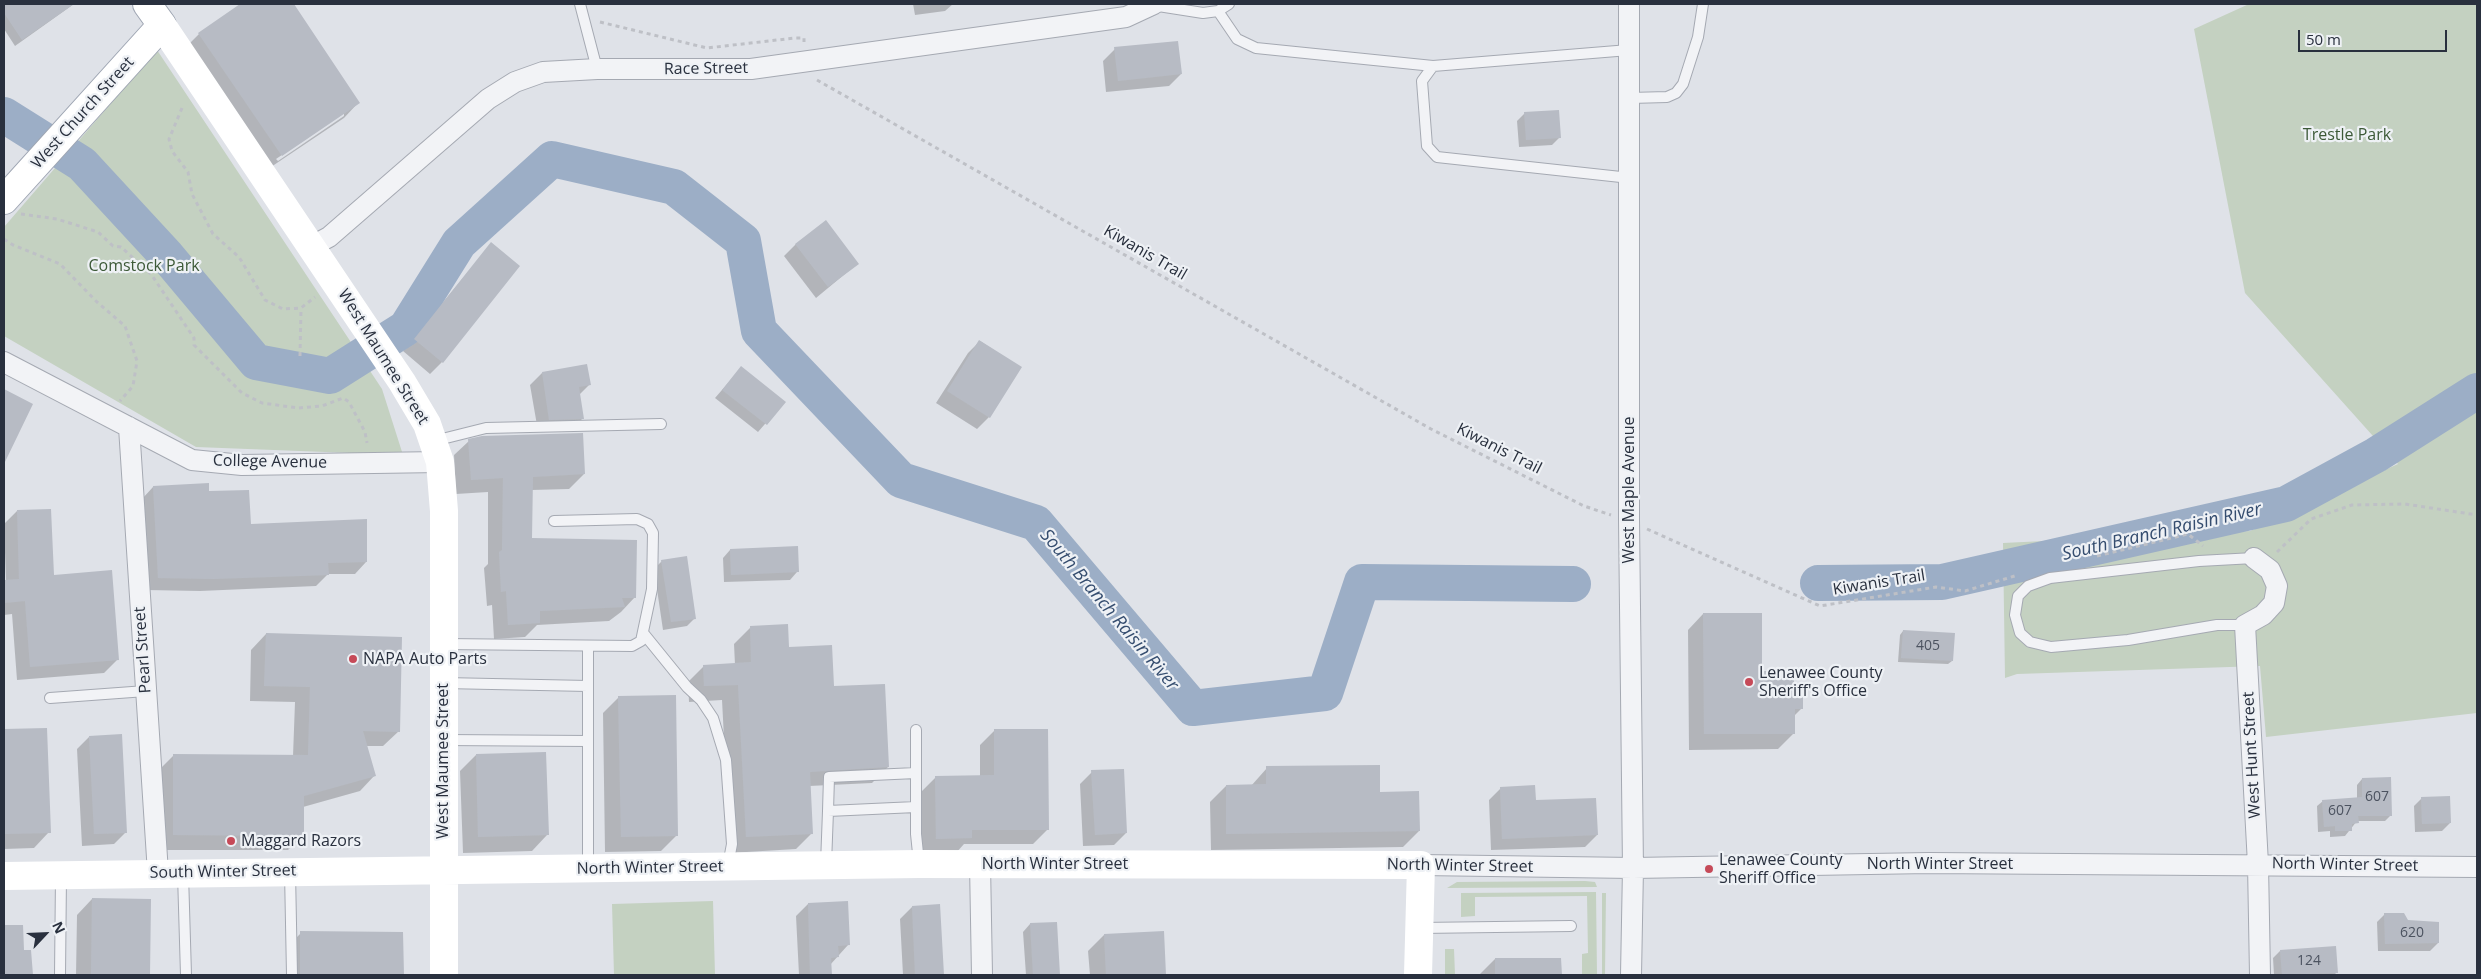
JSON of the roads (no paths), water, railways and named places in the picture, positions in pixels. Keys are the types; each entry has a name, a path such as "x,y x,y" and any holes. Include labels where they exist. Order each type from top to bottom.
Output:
{"street":[{"name":"West Maple Avenue","path":"1629,4 1628,520 1633,868 1631,975"},
{"name":"Race Street","path":"312,246 329,237 488,99 508,86 543,72 597,69 751,69 1126,17 1153,5"},
{"name":"West Church Street","path":"15,199 81,116 155,14"},
{"name":"West Maumee Street","path":"155,14 402,382 427,424 437,451 444,511 444,975"},
{"name":"College Avenue","path":"4,362 192,460 242,465 437,451"},
{"name":"Pearl Street","path":"129,427 146,691 170,873"},
{"path":"2245,625 2263,615 2274,603 2277,586 2270,570 2254,558"},
{"name":"West Hunt Street","path":"2245,625 2258,864 2260,975"},
{"name":"North Winter Street","path":"443,871 919,864 1421,865 1633,868 1929,863 2477,867"},
{"path":"980,864 982,975"},
{"path":"1418,975 1421,865"},
{"name":"South Winter Street","path":"4,876 443,871"}],"lane":[{"path":"580,4 597,69"},
{"path":"1153,5 1203,13 1218,11 1229,4"},
{"path":"1630,98 1667,97 1676,93 1683,84 1698,38 1703,4"},
{"path":"1218,11 1237,39 1256,48 1433,66 1629,50"},
{"path":"1433,66 1422,81 1427,146 1437,157 1630,178"},
{"path":"437,451 486,428 661,424"},
{"path":"444,644 632,646 641,641 652,589 653,533 648,524 637,519 554,520"},
{"path":"2245,625 2217,625 2128,640 2051,647 2030,642 2020,633 2015,616 2018,596 2028,586 2050,578 2199,561 2254,558"},
{"path":"644,634 687,687 701,700 713,718 726,760 732,844 728,867"},
{"path":"588,646 588,869"},
{"path":"444,683 588,686"},
{"path":"50,698 146,691"},
{"path":"916,730 916,807 919,864"},
{"path":"444,740 588,741"},
{"path":"826,866 829,776 916,773"},
{"path":"828,811 916,807"},
{"path":"290,872 292,975"},
{"path":"170,873 186,975"},
{"path":"60,975 61,876"},
{"path":"1419,928 1571,926"}],"waterway":[{"name":"South Branch Raisin River","path":"4,115 82,164 167,256 256,362 330,376 406,328 459,243 552,159 674,187 743,241 759,331 901,480 1036,523 1193,708 1325,693 1362,582 1573,584"},
{"name":"South Branch Raisin River","path":"1818,583 1942,582 2286,504 2376,455 2477,391"}],"place":[{"name":"NAPA Auto Parts","path":"353,659"},
{"name":"Lenawee County Sheriff's Office","path":"1749,682"},
{"name":"Maggard Razors","path":"231,841"},
{"name":"Lenawee County Sheriff Office","path":"1709,869"}],"park label":[{"name":"Trestle Park","path":"2347,135"},
{"name":"Comstock Park","path":"144,266"}]}
